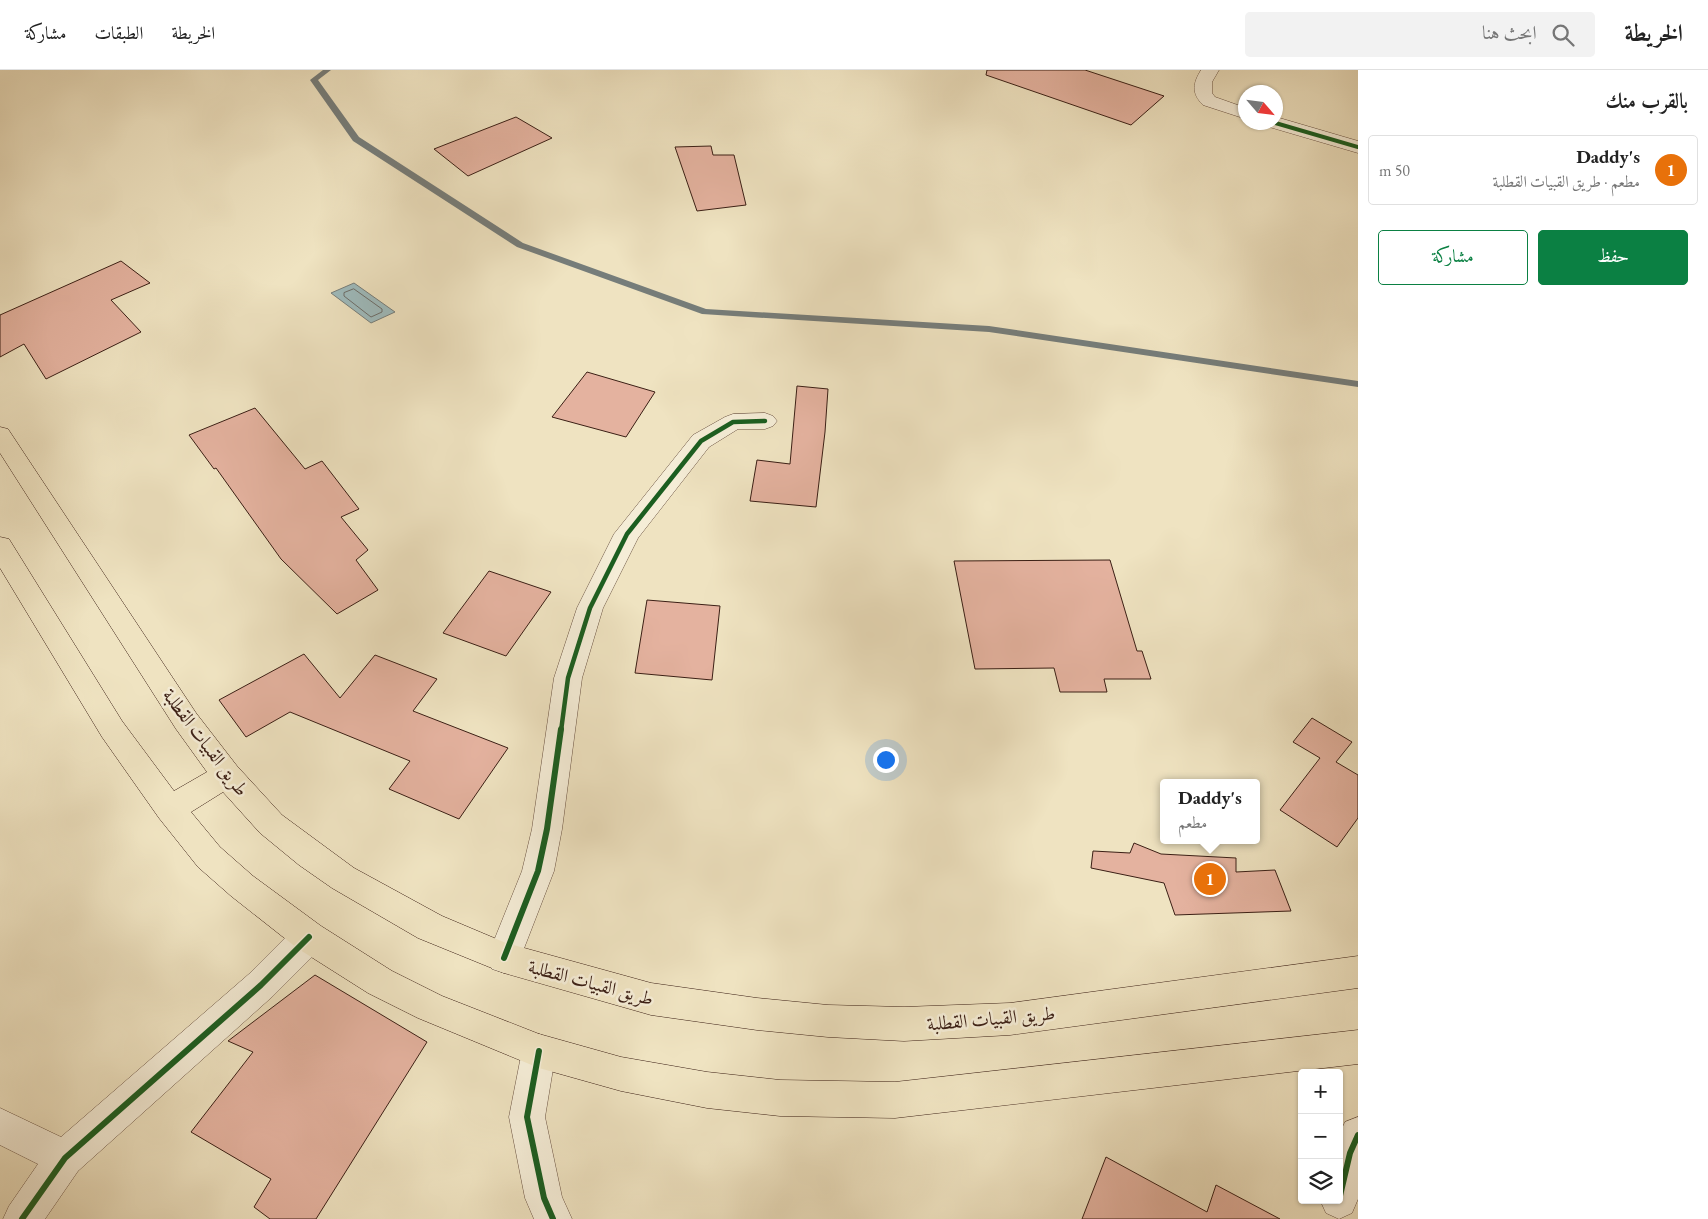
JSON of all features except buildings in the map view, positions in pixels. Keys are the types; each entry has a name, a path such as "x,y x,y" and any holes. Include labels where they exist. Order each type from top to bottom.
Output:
{"main road":[{"name":"طريق القبيات القطلبة","path":"0,435 186,721 226,775 271,824 343,878 430,927 504,958 651,999 757,1014 828,1021 904,1024 1010,1019 1358,972"},
{"path":"0,546 112,729 170,809 209,857 249,892 309,937 380,982 430,1007 540,1051 621,1074 707,1090 780,1098 895,1100 1358,1047"},
{"path":"170,809 226,775"}],"street":[{"path":"1210,70 1203,80 1201,90 1204,97 1209,101 1238,111"},
{"path":"1283,125 1358,147"},
{"path":"504,958 538,871 547,829 568,678 590,608 627,534 702,441 733,422 765,421"},
{"path":"22,1219 65,1158 261,985 309,937"},
{"path":"540,1051 527,1117 544,1198 553,1219"},
{"path":"0,1126 65,1158"},
{"path":"1343,1183 1350,1153 1358,1135"},
{"path":"1335,1219 1338,1204"}],"water":[{"path":"354,283 395,312 371,323 331,293"}],"waterway":[{"path":"328,70 314,80 356,139 520,245 705,312 989,329 1358,384"}],"cycle path":[{"path":"1283,125 1358,147"},
{"path":"504,958 538,871 547,829 568,678 590,608 627,534 701,441 733,422 765,421"},
{"path":"22,1219 65,1158 261,985 309,937"},
{"path":"539,1051 527,1117 544,1198 553,1219"},
{"path":"1343,1183 1350,1153 1358,1135"}],"place":[{"name":"Daddy's","path":"1210,879"}]}
